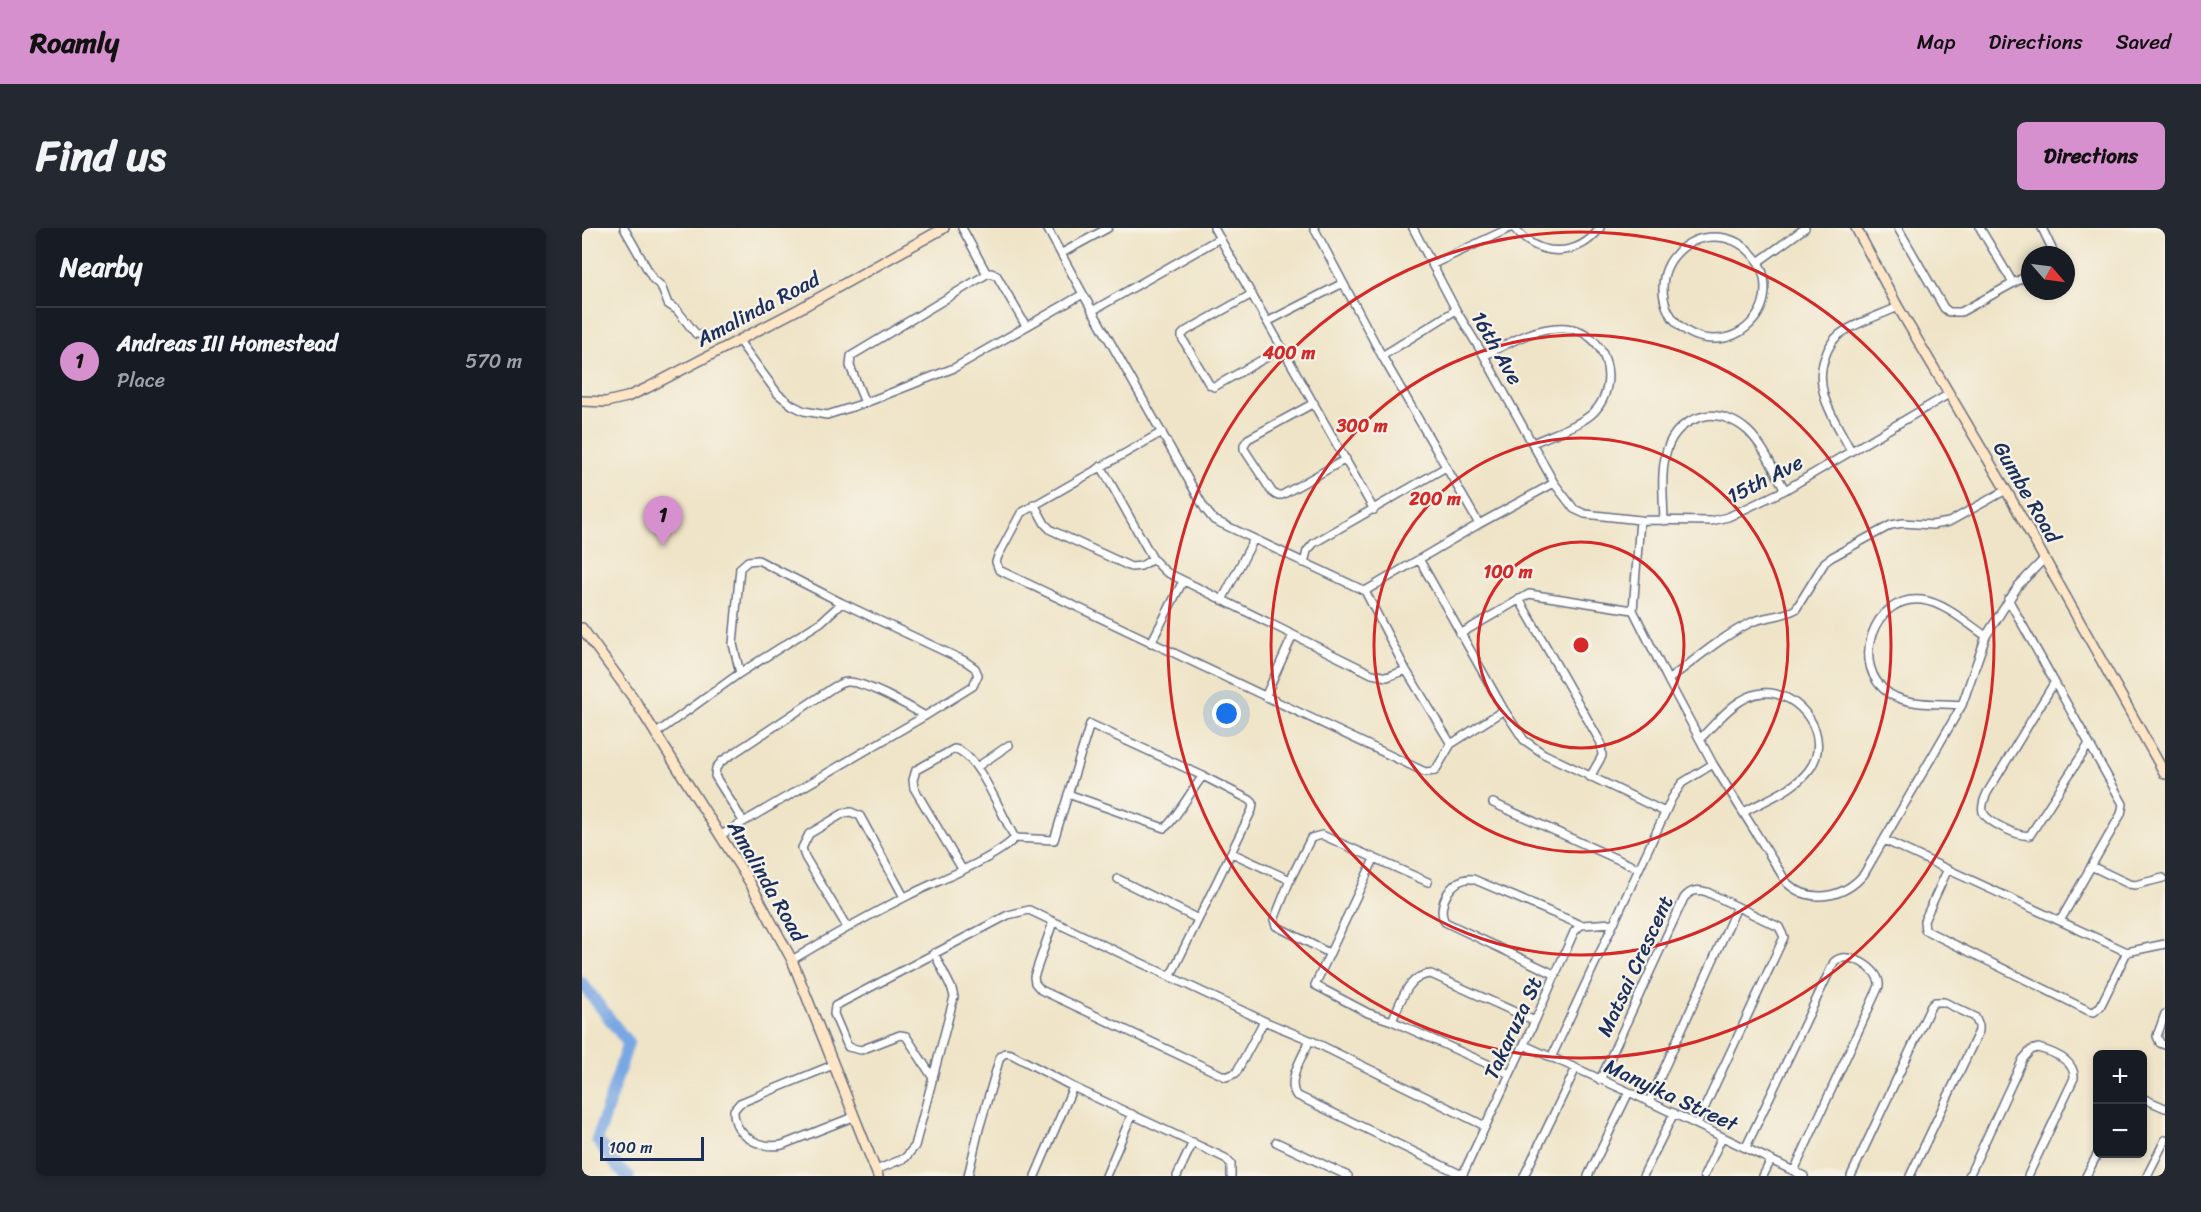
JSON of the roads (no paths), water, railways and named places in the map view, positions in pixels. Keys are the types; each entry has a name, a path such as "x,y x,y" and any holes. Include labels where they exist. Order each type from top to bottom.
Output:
{"street":[{"path":"624,228 653,279 661,286 668,304 678,310 696,334 715,336"},
{"name":"Amalinda Road","path":"582,401 606,402 627,397 740,341 944,228"},
{"path":"962,228 987,274"},
{"path":"1047,228 1210,515 1219,523 1365,591 1406,670 1451,744"},
{"path":"1062,253 1108,228"},
{"path":"1214,228 1374,510"},
{"path":"1314,228 1382,356 1479,524"},
{"name":"16th Ave","path":"1413,228 1456,310 1554,483"},
{"path":"1433,264 1510,228"},
{"path":"1514,228 1532,245 1545,250 1558,251 1584,244 1600,228"},
{"path":"1758,262 1805,228"},
{"name":"Gumbe Road","path":"1856,228 1898,307 2006,490 2165,774"},
{"path":"1898,228 1944,308 1949,312 1961,312 2021,279"},
{"path":"1980,228 2013,283"},
{"path":"2042,228 2051,246"},
{"path":"1092,310 1220,238"},
{"path":"1726,238 1744,247 1758,262 1764,274 1766,287 1764,301 1755,319 1740,333 1715,340 1701,339 1683,330 1670,315 1664,303 1664,276 1677,253 1688,244 1700,239 1726,238"},
{"path":"865,403 850,366 851,356 987,274 997,276 1026,326"},
{"path":"1267,322 1343,283"},
{"path":"740,341 778,394 792,405 821,416 865,403 954,368 1083,294"},
{"path":"1252,294 1186,331 1182,338 1209,384 1214,387 1281,349"},
{"path":"1851,451 1823,395 1820,384 1821,367 1827,350 1840,334 1898,307"},
{"path":"1382,356 1456,310"},
{"path":"1484,356 1524,335 1566,328 1588,336 1596,342 1604,354 1608,366 1607,387 1603,399 1594,412 1533,443"},
{"name":"15th Ave","path":"1554,483 1570,505 1578,512 1585,514 1640,520 1711,521 1728,517 1785,490 1949,394"},
{"path":"1314,403 1248,439 1244,445 1245,448 1276,495 1282,495 1346,459"},
{"path":"1664,520 1665,451 1678,429 1694,418 1711,415 1723,417 1747,430 1785,490"},
{"path":"1162,432 1020,513 998,556 996,562 999,570 1151,643 1266,694 1425,772 1435,771 1451,744 1504,710"},
{"path":"1101,466 1153,559 1166,572 1380,676 1387,677 1406,670"},
{"path":"1304,563 1307,551 1314,543 1446,467"},
{"path":"1365,591 1554,483"},
{"path":"1668,680 1738,629 1754,621 1796,609 1825,562 1832,557 1891,525 1903,523 1932,525 1949,522 2006,490"},
{"path":"1034,504 1051,530 1098,552 1131,567 1141,566 1153,559"},
{"path":"1640,520 1634,610 1713,764 1787,883 1801,893 1811,896 1845,891 1856,884 1962,705 1972,682 1986,636 2008,599 2028,574 2044,559"},
{"path":"1222,600 1254,539"},
{"path":"1419,559 1504,710 1528,744 1590,777 1665,812"},
{"path":"720,835 925,716 973,686 978,675 975,668 965,661 842,603 758,560 748,561 740,568 733,644 740,673"},
{"path":"1151,643 1183,581"},
{"path":"1461,634 1525,595 1634,610"},
{"path":"1519,599 1601,743 1602,756 1590,777"},
{"path":"2008,599 2123,804 2121,814 2060,921"},
{"path":"1962,705 1908,700 1888,693 1869,667 1867,652 1869,640 1874,629 1890,608 1914,600 1923,600 1936,605 1986,636"},
{"path":"656,734 740,673 821,622 842,603"},
{"name":"Amalinda Road","path":"582,628 634,699 749,881 792,960 877,1173"},
{"path":"1266,694 1293,635"},
{"path":"742,821 715,776 716,768 722,761 834,687 843,682 854,682 905,704 925,716"},
{"path":"2054,683 1987,793 1982,806 1983,813 1989,820 2022,836 2030,835 2089,744"},
{"path":"1700,739 1732,707 1746,698 1762,693 1779,694 1794,701 1806,712 1814,726 1817,742 1815,759 1810,769 1799,781 1744,812"},
{"path":"792,960 847,927 1006,847 1015,838 1054,840 1090,724 1203,776 1253,803 1232,853 1170,977"},
{"path":"977,767 1009,745"},
{"path":"962,869 914,788 913,780 916,770 954,749 962,752 977,767 1015,838"},
{"path":"1551,1058 1665,812 1682,783 1713,764"},
{"path":"1068,794 1164,828 1171,825 1192,788 1203,776"},
{"path":"1493,803 1639,869"},
{"path":"847,927 805,857 802,848 809,834 844,813 851,812 860,816 904,897"},
{"path":"1329,953 1276,927 1274,920 1276,911 1311,838 1322,835 1428,882"},
{"path":"1884,840 2127,952 2165,944"},
{"path":"1232,853 1290,880"},
{"path":"1374,859 1315,985 1368,1013 1392,1021 1510,1074"},
{"path":"2091,866 2129,884 2135,885 2163,878"},
{"path":"1947,871 1924,921 1925,930 2089,1011 2094,1012 2100,1007 2127,952"},
{"path":"1118,879 1198,919"},
{"path":"1556,975 1449,926 1442,917 1442,910 1455,883 1461,879 1473,879 1581,925 1614,923"},
{"name":"Matsai Crescent","path":"1600,1080 1684,898 1689,892 1702,890 1779,927 1784,933 1784,942 1697,1124"},
{"path":"1649,1102 1737,907"},
{"path":"933,1078 906,1036 900,1035 861,1050 851,1049 847,1045 834,1011 835,1006 934,953 1021,910 1029,910 1264,1021 1310,1040 1485,1126"},
{"path":"1053,922 1034,977 1035,984 1041,990 1226,1077 1236,1073 1264,1021"},
{"name":"Takaruza St","path":"1462,1175 1535,1022 1574,932 1581,925"},
{"path":"877,1173 905,1158 915,1146 954,997 934,953"},
{"path":"1746,1147 1834,962 1842,957 1849,957 1873,970 1878,976 1880,986 1794,1171"},
{"path":"1392,1021 1408,987 1419,976 1431,974 1535,1022"},
{"path":"1851,1176 1931,1006 1935,1002 1944,1002 1975,1017 1979,1026 1910,1176"},
{"path":"2165,1014 2157,1036 2160,1043 2165,1045"},
{"path":"1310,1040 1293,1079 1293,1090 1296,1095 1462,1175"},
{"name":"Manyika Street","path":"1524,1045 1674,1113 1804,1176"},
{"path":"1969,1176 2024,1059 2031,1050 2038,1048 2068,1062 2074,1072 2074,1078 2028,1176"},
{"path":"968,1176 1000,1057 1005,1053 1225,1158 1231,1164 1233,1175"},
{"path":"833,1065 740,1103 734,1110 735,1124 753,1142 773,1146 782,1145 853,1117"},
{"path":"1524,1176 1576,1068"},
{"path":"1035,1176 1073,1087"},
{"path":"1588,1176 1629,1092"},
{"path":"2147,1100 2165,1108"},
{"path":"1643,1176 1674,1113"},
{"path":"1106,1176 1132,1114"},
{"path":"1704,1176 1722,1137"},
{"path":"2147,1176 2165,1140"},
{"path":"1177,1176 1193,1142"},
{"path":"1276,1142 1348,1176"},
{"path":"2086,1176 2095,1158"},
{"path":"1763,1176 1771,1160"}],"waterway":[{"path":"582,983 628,1043 597,1140 620,1170 629,1176"}],"place":[{"name":"Andreas III Homestead","path":"663,546"}]}
